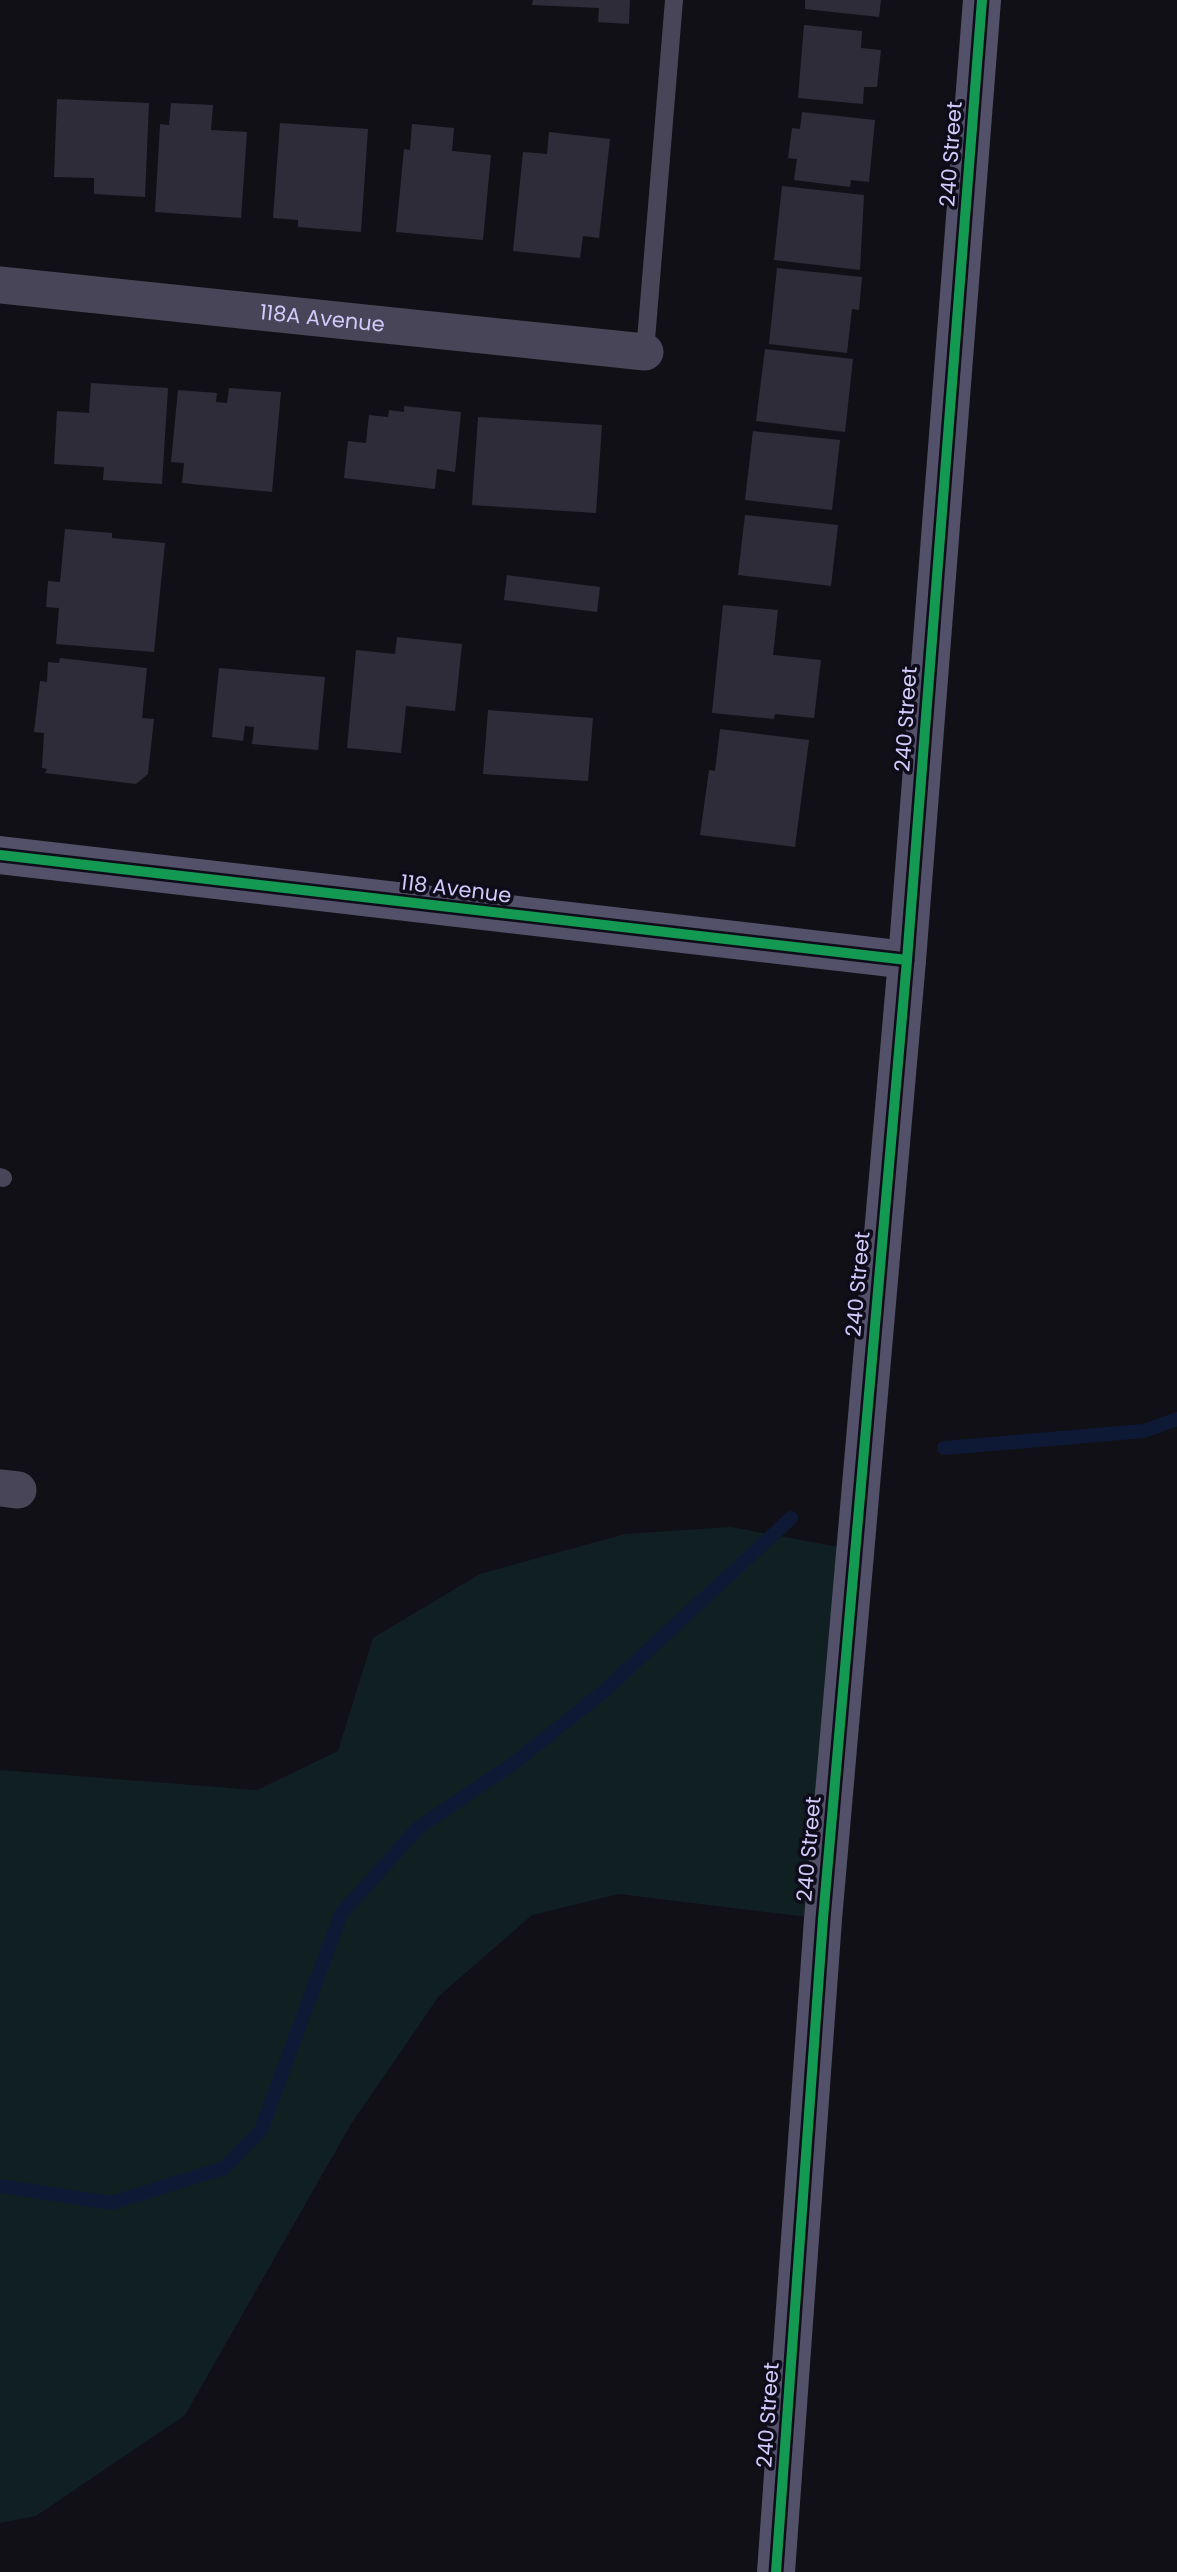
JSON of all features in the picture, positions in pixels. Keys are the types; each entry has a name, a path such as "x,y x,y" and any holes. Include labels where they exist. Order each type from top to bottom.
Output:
{"main road":[{"name":"240 Street","path":"776,2572 824,1905 907,961 982,0"},
{"name":"118 Avenue","path":"0,855 907,961"}],"street":[{"name":"118A Avenue","path":"0,285 645,352"}],"lane":[{"path":"645,352 674,0"}],"shaded area":[{"path":"731,1527 854,1550 823,1919 619,1894 532,1915 439,1996 351,2124 185,2415 36,2516 0,2523 0,1770 257,1790 338,1751 373,1638 480,1574 625,1534"}],"building":[{"path":"533,0 630,0 629,24 598,22 599,8 532,5"},
{"path":"805,0 881,0 879,17 805,9"},
{"path":"804,25 862,31 861,48 881,50 877,87 864,87 863,104 798,98"},
{"path":"57,99 149,103 145,197 94,194 94,178 54,177"},
{"path":"171,103 213,105 211,130 247,132 241,218 155,212 160,124 169,125"},
{"path":"802,112 875,120 869,182 851,180 850,187 794,180 797,159 788,158 792,128 800,129"},
{"path":"280,123 368,129 361,232 298,227 298,220 273,218"},
{"path":"412,124 454,128 452,151 491,155 483,240 396,232 404,149 410,150"},
{"path":"549,132 610,139 599,238 583,236 580,258 513,251 523,152 547,154"},
{"path":"782,186 864,195 860,270 774,260"},
{"path":"777,268 862,277 859,310 852,309 847,353 769,344"},
{"path":"765,349 853,359 845,432 756,421"},
{"path":"91,383 168,388 162,484 103,480 104,467 54,464 57,411 89,413"},
{"path":"229,388 281,392 272,492 182,483 184,463 171,462 178,390 217,393 216,402 227,403"},
{"path":"404,406 461,412 455,472 437,469 435,489 344,478 348,441 366,443 369,415 388,417 389,410 404,412"},
{"path":"478,417 602,425 596,513 472,505"},
{"path":"753,431 840,440 832,510 745,500"},
{"path":"745,515 838,525 831,586 738,575"},
{"path":"65,529 112,533 112,538 165,543 154,652 56,644 59,608 46,607 48,581 60,582"},
{"path":"507,575 600,587 597,612 504,600"},
{"path":"723,605 778,610 773,655 821,660 814,718 775,714 774,719 712,713"},
{"path":"397,637 462,644 455,711 406,706 401,753 347,748 356,650 395,654"},
{"path":"60,658 147,668 142,718 154,719 148,774 136,784 45,773 47,769 42,768 44,733 34,732 40,681 47,682 48,662 59,663"},
{"path":"219,668 325,677 318,750 252,744 254,727 245,726 243,741 212,737"},
{"path":"488,710 593,718 588,781 483,774"},
{"path":"720,729 809,740 795,847 700,835 709,770 715,771"}],"waterway":[{"path":"944,1448 1144,1431 1177,1419"},
{"path":"0,2186 111,2203 224,2168 261,2130 341,1914 418,1828 514,1763 603,1692 791,1518"}],"cycle path":[{"path":"776,2572 823,1919 907,960 982,0"},
{"path":"0,855 907,960"}]}
